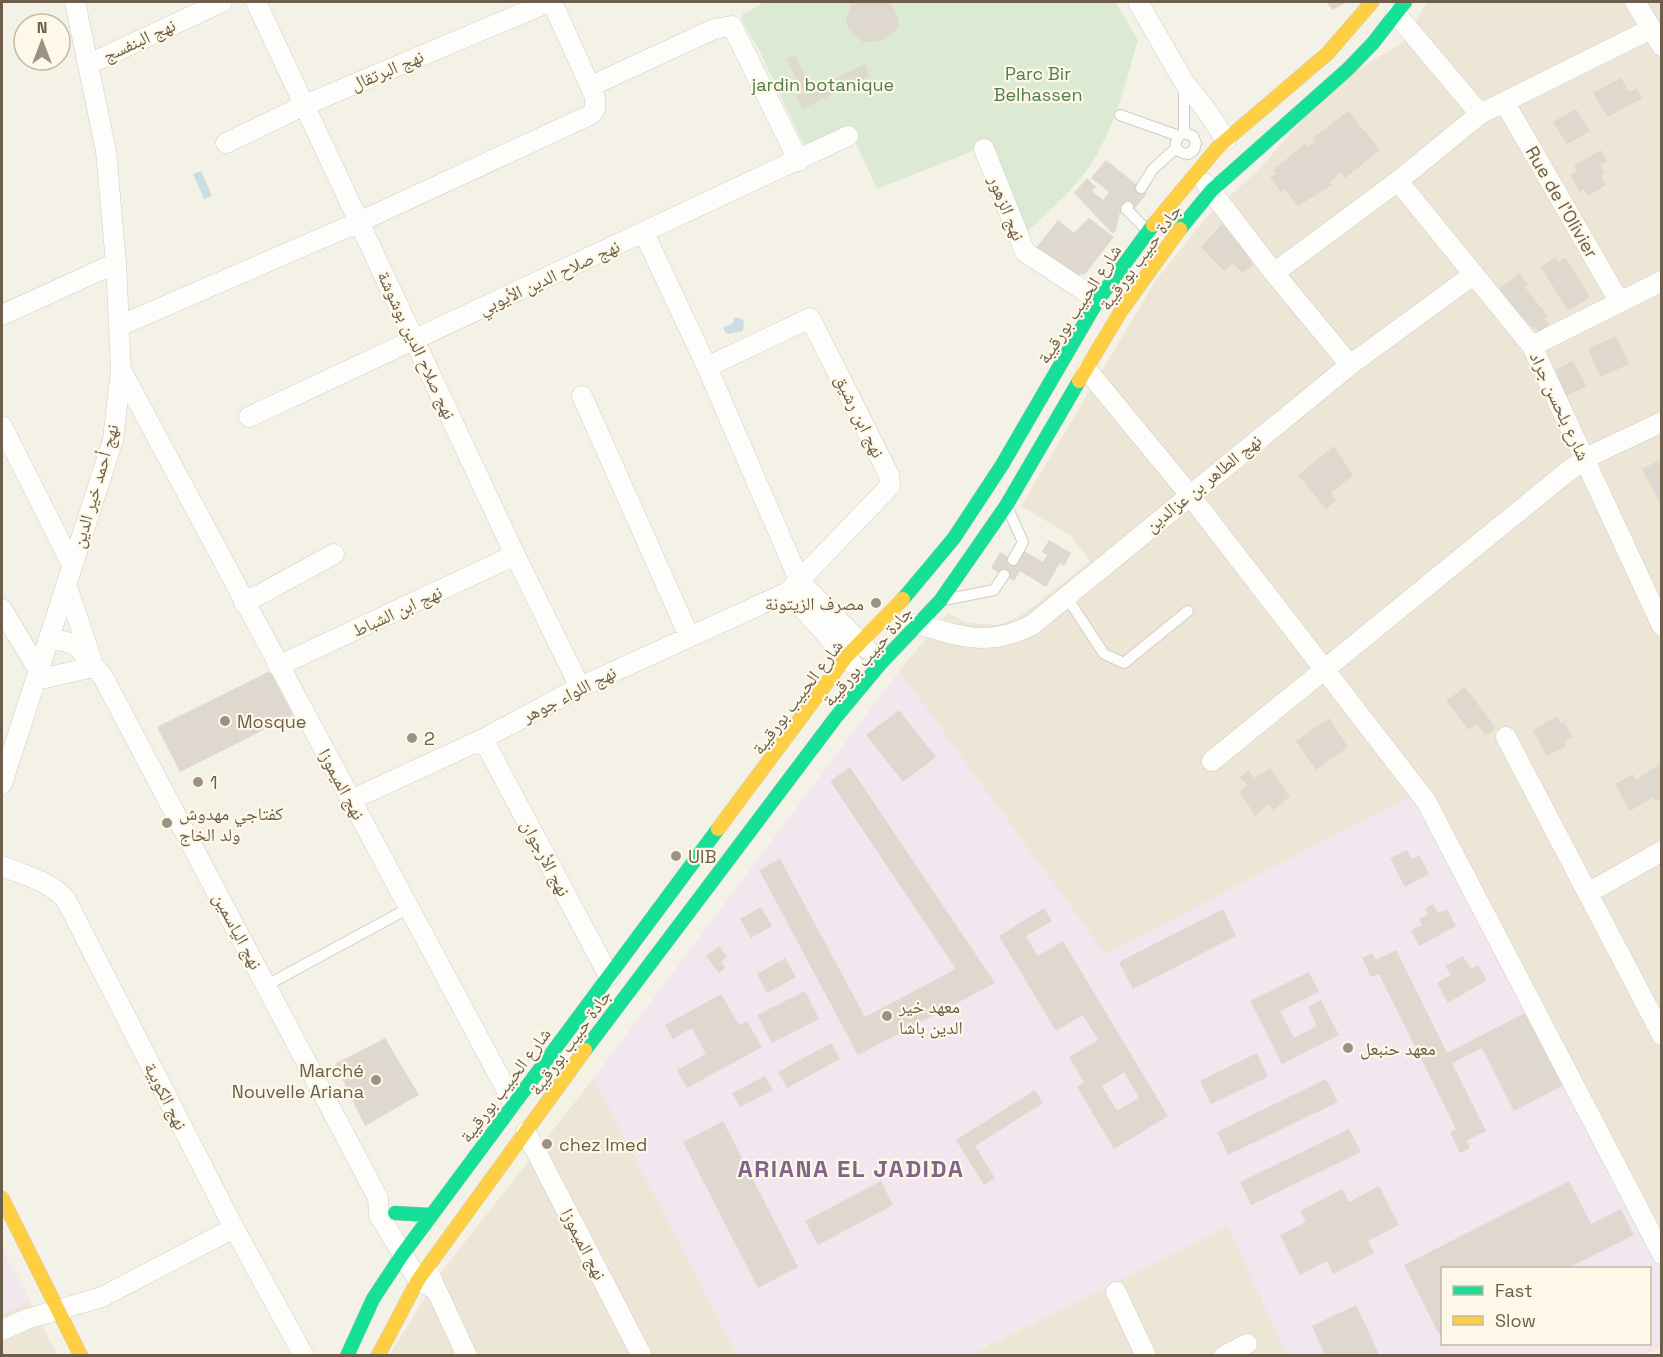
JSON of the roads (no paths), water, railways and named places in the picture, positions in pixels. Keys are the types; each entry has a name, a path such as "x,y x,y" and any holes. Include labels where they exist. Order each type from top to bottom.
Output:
{"main road":[{"name":"شارع الحبيب بورقيبة","path":"347,1356 374,1299 407,1249 513,1102 846,657 920,580 960,531 1002,465 1098,300 1148,232 1192,163 1222,144 1328,53 1372,2"},
{"name":"جادة حبيب بورقيبة","path":"378,1356 526,1132 767,807 868,678 940,601 1006,506 1121,311 1162,250 1212,190 1348,69 1401,8"},
{"path":"2,1198 60,1309 81,1356"},
{"path":"395,1213 413,1216 432,1215"}],"street":[{"name":"نهج أحمد خير الدين","path":"2,784 113,440 121,370 116,263 106,151 75,2"},
{"name":"نهج البنفسج","path":"89,64 222,2"},
{"name":"نهج صلاح الدين بوشوشة","path":"256,2 515,555 580,687"},
{"name":"نهج البرتقال","path":"226,143 304,105 551,2"},
{"path":"119,326 359,222 590,115 596,104 591,86 551,2"},
{"path":"1138,2 1222,144"},
{"path":"1635,2 1662,46"},
{"path":"1401,8 1480,114"},
{"path":"591,86 714,29 732,26 799,161"},
{"path":"1274,273 1398,181 1480,114 1651,29"},
{"name":"Rue de l'Olivier","path":"1505,103 1619,301"},
{"name":"نهج صلاح الدين الأيوبي","path":"249,417 799,161 848,136"},
{"name":"نهج الزهور","path":"984,149 1025,252 1098,300"},
{"path":"1192,163 1274,273 1350,365"},
{"name":"شارع بلحسن جراد","path":"1398,181 1532,346 1662,626"},
{"path":"644,233 707,368 794,587 846,657 868,678"},
{"path":"2,315 116,263"},
{"name":"نهج الطاهر بن عزالدين","path":"917,624 963,638 985,640 1001,638 1032,625 1189,494 1350,365 1473,275"},
{"path":"1532,346 1662,281"},
{"name":"نهج ابن رشيق","path":"707,368 810,318 889,475 890,486 794,587"},
{"name":"نهج الميموزا","path":"121,370 513,1102"},
{"path":"1087,370 1189,494 1426,801 1662,1254"},
{"path":"582,396 689,636"},
{"path":"1212,761 1324,668 1585,459 1662,422"},
{"path":"2,426 72,564"},
{"path":"244,603 334,554"},
{"name":"نهج ابن الشباط","path":"278,666 515,555"},
{"name":"نهج الياسمين","path":"67,587 93,666 106,683 267,985 378,1198 380,1215 427,1279 467,1356"},
{"path":"794,587 861,643 881,663"},
{"name":"نهج اللواء جوهر","path":"351,801 483,739 580,687 794,587"},
{"path":"2,609 37,676 93,666"},
{"path":"48,643 65,660 93,666"},
{"path":"1506,737 1662,1035"},
{"name":"نهج الأرجوان","path":"483,739 609,976"},
{"path":"1588,893 1662,851"},
{"name":"نهج الكوبية","path":"2,866 48,885 59,891 66,900 234,1228 304,1356"},
{"name":"نهج الميموزا","path":"526,1132 642,1356"},
{"name":"نهج الياسمين","path":"378,1198 391,1207 395,1213 407,1249"},
{"path":"2,1330 60,1309 102,1298 234,1228"},
{"path":"1116,1292 1138,1353"},
{"path":"1224,1356 1247,1344"}],"lane":[{"path":"1184,82 1181,135 1175,141 1176,148 1192,163"},
{"path":"1120,115 1181,135 1193,136 1196,143 1192,163"},
{"path":"1196,143 1222,144"},
{"path":"1141,188 1154,169 1176,148"},
{"path":"1128,207 1126,210 1148,232"},
{"path":"1006,506 1023,542 1012,560"},
{"path":"940,601 992,591 1004,575"},
{"path":"1066,596 1104,654 1124,663 1188,611"},
{"path":"267,985 409,908"}],"place":[{"name":"مصرف الزيتونة","path":"876,603"},
{"name":"Mosque","path":"225,721"},
{"name":"2","path":"412,738"},
{"name":"1","path":"198,782"},
{"name":"كفتاجي مهدوش ولد الخاج","path":"167,823"},
{"name":"UIB","path":"676,856"},
{"name":"معهد خير الدين باشا","path":"887,1016"},
{"name":"معهد حنبعل","path":"1348,1048"},
{"name":"Marché Nouvelle Ariana","path":"376,1080"},
{"name":"chez Imed","path":"547,1144"}],"district":[{"name":"ARIANA EL JADIDA","path":"851,1168"}],"park label":[{"name":"Parc Bir Belhassen","path":"1038,83"},
{"name":"jardin botanique","path":"823,84"}]}
